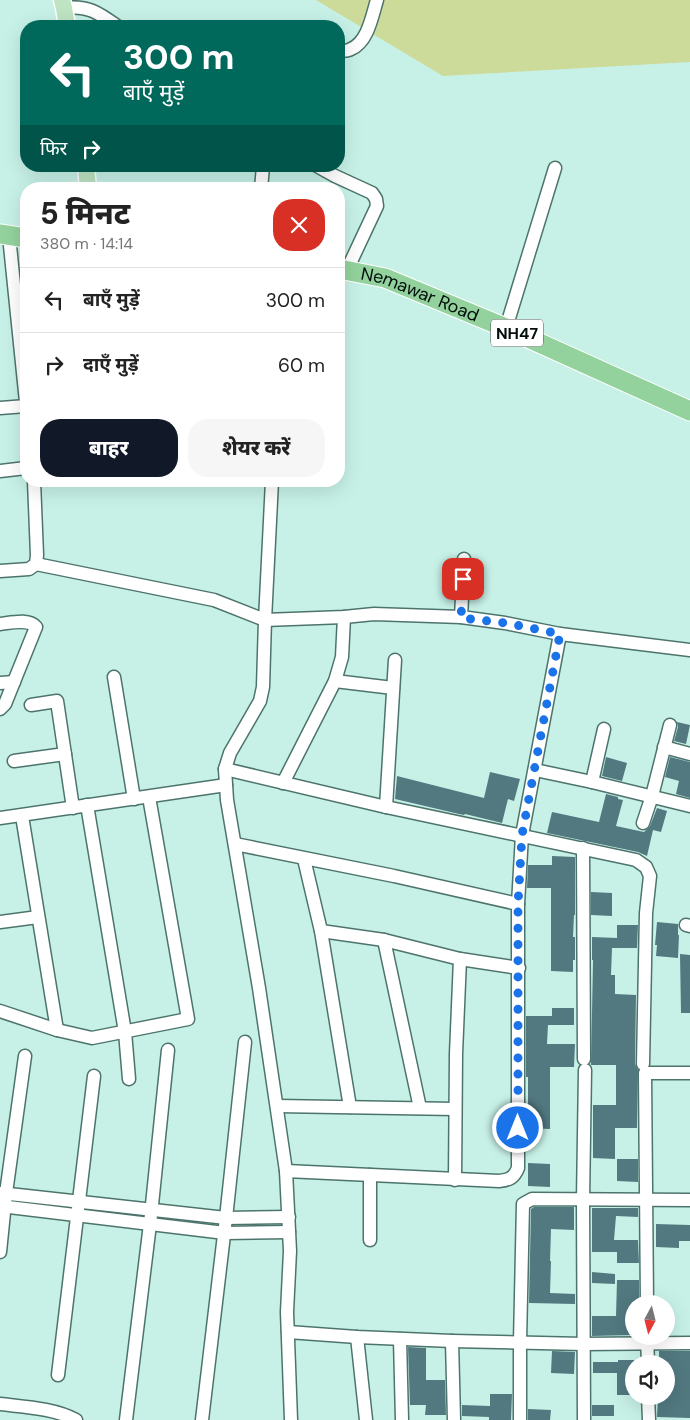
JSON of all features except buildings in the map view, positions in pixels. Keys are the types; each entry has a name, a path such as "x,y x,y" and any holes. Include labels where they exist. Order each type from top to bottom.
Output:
{"highway":[{"name":"Nemawar Road","path":"345,270 385,278 506,328 690,411"}],"main road":[{"path":"63,4 66,20"}],"street":[{"path":"345,50 352,49 362,40 370,24 377,0"},
{"path":"63,4 87,8 98,12 109,20"},
{"path":"506,328 555,168"},
{"path":"328,172 372,193 376,198 377,206 345,266"},
{"path":"12,236 20,331"},
{"path":"0,408 20,406"},
{"path":"0,471 20,469"},
{"path":"34,487 36,564"},
{"path":"272,487 264,620 263,687 260,701 230,753 225,769 227,800 259,988 286,1171 289,1217 287,1312 291,1420"},
{"path":"461,618 464,559"},
{"path":"0,571 29,569 36,564 214,600 264,620 374,614 461,618 506,623 560,634 690,650"},
{"path":"283,783 335,681 342,657 344,617"},
{"path":"0,624 26,622 36,627 5,704 0,709"},
{"path":"286,1171 499,1181 508,1180 515,1175 518,1168 518,904 522,835 560,634"},
{"path":"386,807 395,660"},
{"path":"114,677 134,799"},
{"path":"335,681 393,688"},
{"path":"0,683 14,682"},
{"path":"31,705 57,701 72,808"},
{"path":"643,823 652,796 670,725"},
{"path":"592,782 604,729"},
{"path":"664,747 690,754"},
{"path":"14,761 65,754"},
{"path":"225,769 386,807 636,860 646,866 650,876 646,912 644,1064"},
{"path":"535,770 690,806"},
{"path":"0,818 226,785"},
{"path":"0,1011 57,1030 92,1038 188,1019 149,796"},
{"path":"87,805 126,1032 129,1079"},
{"path":"22,816 57,1030"},
{"path":"235,844 394,876 518,904"},
{"path":"583,848 585,1064 583,1200 584,1420"},
{"path":"304,859 321,931 350,1107"},
{"path":"0,922 38,917"},
{"path":"321,931 384,940 460,959 518,968"},
{"path":"384,940 420,1108"},
{"path":"455,1180 456,1054 460,959"},
{"path":"202,1420 225,1233 245,1042"},
{"path":"126,1420 152,1209 168,1050"},
{"path":"0,1252 3,1200 25,1056"},
{"path":"647,1295 645,1073 690,1072"},
{"path":"58,1375 94,1076"},
{"path":"277,1106 455,1109"},
{"path":"370,1175 370,1240"},
{"path":"3,1200 78,1201 226,1218 289,1217"},
{"path":"3,1200 77,1215 225,1233 289,1232"},
{"path":"520,1420 523,1204 532,1200 690,1200"},
{"path":"288,1332 357,1338 452,1341 583,1344 625,1341"},
{"path":"357,1338 366,1420"},
{"path":"400,1339 402,1420"},
{"path":"452,1341 454,1420"},
{"path":"675,1342 690,1343"},
{"path":"0,1404 56,1412 76,1420"},
{"path":"648,1405 648,1420"}],"green space":[{"path":"316,0 690,0 690,62 443,76"}],"route":[{"path":"463,579 461,618 506,623 560,634 522,835 518,904 518,1128"}]}
